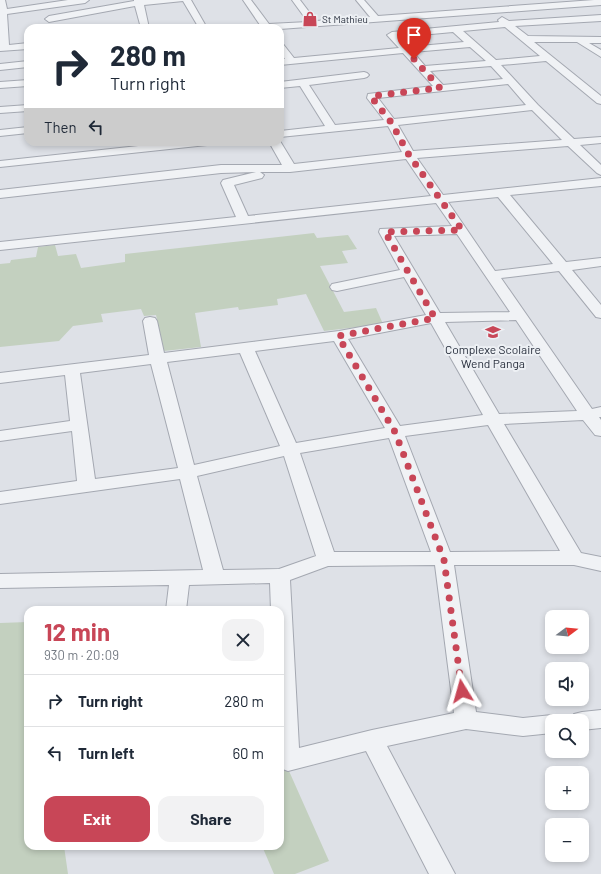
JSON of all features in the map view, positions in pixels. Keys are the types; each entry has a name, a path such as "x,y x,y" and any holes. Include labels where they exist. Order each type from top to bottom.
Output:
{"street":[{"path":"2,0 2,48 24,46"},
{"path":"2,12 85,0"},
{"path":"49,19 139,1 180,0"},
{"path":"187,0 201,24"},
{"path":"247,0 262,24"},
{"path":"296,0 314,24"},
{"path":"360,0 376,19"},
{"path":"477,0 601,101"},
{"path":"535,0 544,6"},
{"path":"139,1 144,24"},
{"path":"284,26 544,6 587,1 601,2"},
{"path":"25,9 49,19 56,24"},
{"path":"440,88 392,35 506,24 601,18"},
{"path":"456,29 494,63 534,107 601,171"},
{"path":"525,39 601,40"},
{"path":"578,40 601,54"},
{"path":"284,61 471,44"},
{"path":"284,51 291,60"},
{"path":"348,55 375,90 372,96"},
{"path":"423,69 548,58"},
{"path":"0,67 24,64"},
{"path":"284,85 364,75"},
{"path":"372,96 511,81"},
{"path":"0,85 24,82"},
{"path":"303,83 332,129"},
{"path":"372,96 391,122 409,155 520,316 594,413 601,431"},
{"path":"284,134 534,107"},
{"path":"0,110 24,108"},
{"path":"0,133 24,130"},
{"path":"0,194 221,169 290,168 409,155 601,140"},
{"path":"0,164 109,147 143,149 170,146"},
{"path":"277,146 290,168"},
{"path":"143,149 154,177"},
{"path":"244,220 227,183 290,168"},
{"path":"0,246 601,182"},
{"path":"502,192 562,267 598,308"},
{"path":"462,230 385,232 574,558"},
{"path":"493,275 601,262"},
{"path":"337,287 408,272"},
{"path":"0,378 338,336 435,318 520,316"},
{"path":"150,321 158,359 215,577"},
{"path":"338,336 395,432 444,560 466,720"},
{"path":"246,348 290,449 327,559"},
{"path":"72,369 86,486"},
{"path":"0,498 188,472 290,449 395,432 493,419 594,413"},
{"path":"0,436 79,425"},
{"path":"0,581 280,576 327,559 444,560 574,558 601,564"},
{"path":"280,576 281,606"},
{"path":"176,606 180,578"},
{"path":"284,668 288,761 372,740 466,720 523,727 545,725"},
{"path":"589,720 601,719"},
{"path":"372,740 442,874"}],"green space":[{"path":"314,233 317,238 348,235 357,249 342,251 348,263 320,266 344,312 376,308 383,324 324,331 306,294 277,299 278,305 239,310 238,307 195,313 201,347 164,351 156,315 144,316 141,309 101,314 103,322 73,326 59,341 0,347 0,264 10,263 11,260 36,257 38,247 55,245 58,256 76,254 81,268 125,262 125,254"},
{"path":"24,622 24,850 65,850 68,874 0,874 0,623"},
{"path":"284,768 289,771 329,861 295,874 274,874 264,850 284,850"}],"place":[{"name":"St Mathieu","path":"310,19"},
{"name":"Complexe Scolaire Wend Panga","path":"493,332"}],"route":[{"path":"414,59 440,88 372,96 372,98 391,122 409,155 462,230 385,232 435,318 338,336 395,432 444,560 462,691"}]}
